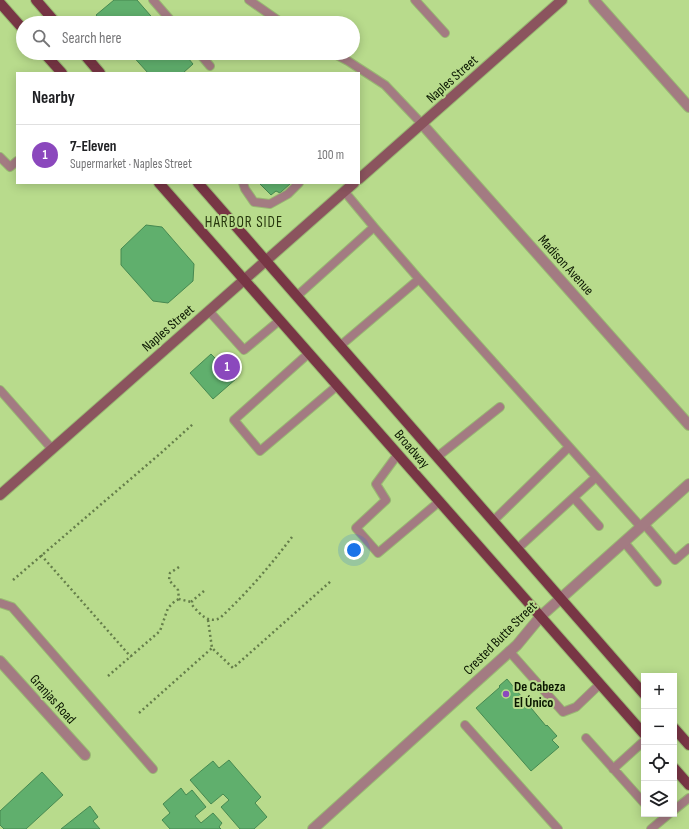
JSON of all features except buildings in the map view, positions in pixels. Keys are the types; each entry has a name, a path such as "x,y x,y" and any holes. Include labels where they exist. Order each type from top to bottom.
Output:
{"main road":[{"path":"3,0 0,3 16,21"},
{"path":"36,0 50,16"},
{"path":"50,60 61,72"},
{"path":"89,60 99,72"},
{"name":"Broadway","path":"160,184 641,731"},
{"name":"Broadway","path":"199,184 641,691"},
{"path":"677,731 689,745"},
{"path":"677,771 689,785"}],"street":[{"name":"Naples Street","path":"360,178 562,0"},
{"path":"594,0 689,107"},
{"name":"Madison Avenue","path":"422,124 689,425"},
{"name":"Naples Street","path":"0,495 353,184"},
{"name":"Crested Butte Street","path":"313,829 516,645 541,616 689,484"},
{"name":"Granjas Road","path":"0,661 85,756"}],"lane":[{"path":"153,0 167,16"},
{"path":"249,0 272,16"},
{"path":"417,0 444,33"},
{"path":"205,60 210,66"},
{"path":"346,60 384,85 422,124"},
{"path":"0,157 10,167 16,162"},
{"path":"243,184 254,202 265,204 270,204 288,194 298,184"},
{"path":"344,191 419,279 569,447 675,560 689,548"},
{"path":"297,296 374,227"},
{"path":"340,346 419,279"},
{"path":"209,311 244,350 280,320"},
{"path":"309,352 234,420 260,451 338,385"},
{"path":"0,390 52,449"},
{"path":"437,457 500,408"},
{"path":"493,521 569,447"},
{"path":"398,454 376,484 386,500 356,528 378,553 440,502"},
{"path":"517,549 596,477"},
{"path":"574,498 599,526"},
{"path":"624,542 657,582"},
{"path":"0,603 12,607 153,769"},
{"path":"509,651 563,712 576,707 600,684"},
{"path":"466,725 558,829"},
{"path":"586,738 641,800"},
{"path":"613,769 641,744"},
{"path":"677,808 689,798"},
{"path":"651,829 665,817"}],"path":[{"path":"265,204 265,229"},
{"path":"13,580 193,424"},
{"path":"108,676 160,631 168,608 175,600 191,602 192,605 208,620 215,621 220,618 270,566 292,537"},
{"path":"41,555 131,657"},
{"path":"179,567 170,573 168,578 178,590 179,600"},
{"path":"208,620 212,648 233,668 331,581"},
{"path":"191,602 204,591"},
{"path":"139,713 212,648"}],"place":[{"name":"7-Eleven","path":"227,367"},
{"name":"De Cabeza El Único","path":"506,694"}],"district":[{"name":"HARBOR SIDE","path":"244,222"}]}
